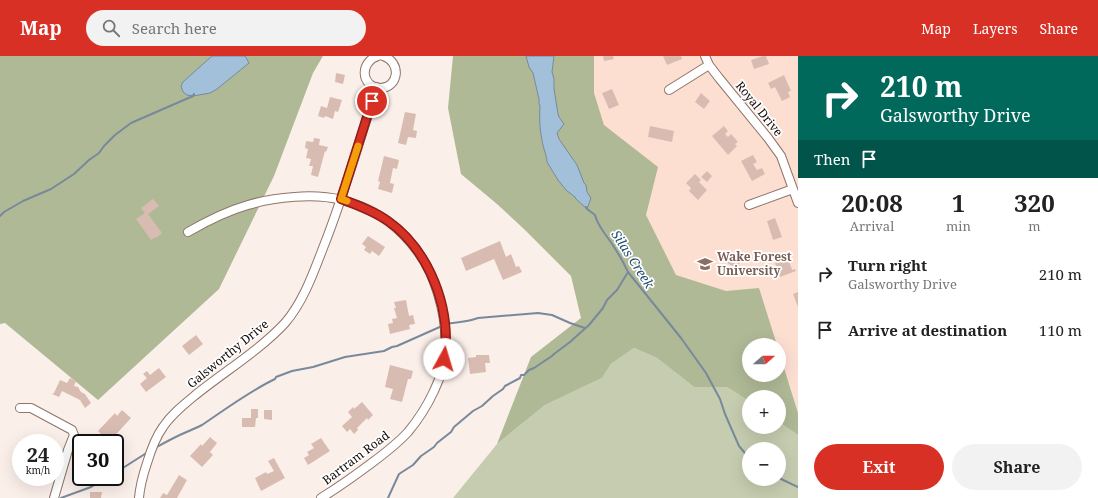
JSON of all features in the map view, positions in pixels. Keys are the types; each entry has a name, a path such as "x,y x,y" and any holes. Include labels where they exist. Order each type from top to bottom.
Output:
{"street":[{"path":"378,56 369,60 366,64 364,74 368,82 380,88 393,82 396,75 394,64 391,60 383,56"},
{"name":"Royal Drive","path":"705,56 708,64 781,156 798,203"},
{"path":"669,90 708,64"},
{"name":"Galsworthy Drive","path":"139,498 141,480 149,454 156,438 168,420 201,390 270,337 292,314 307,288 334,222 377,87"},
{"path":"749,205 793,189"},
{"name":"Bartram Road","path":"188,232 234,209 261,202 295,197 341,199 360,206 387,220 416,248 430,270 443,312 446,341 442,365 435,390 407,433 383,455 321,498"},
{"path":"20,408 31,408 72,430 74,434 54,498"}],"shaded area":[{"name":"Wake Forest University","path":"570,56 798,56 798,435 786,427 786,390 742,390 742,397 727,387 694,387"}],"green space":[{"path":"0,56 323,56 313,73 274,176 219,289 98,400 5,323 0,324"},
{"path":"453,56 594,56 594,93 604,125 658,167 646,215 676,275 726,291 759,288 775,338 742,338 742,382 786,382 786,374 798,413 798,435 786,427 786,390 742,390 742,397 727,387 694,387 657,358 634,348 611,364 602,378 545,405 497,444 531,357 581,318 571,276 497,204 461,174 448,108"},
{"path":"634,348 657,358 694,387 727,387 742,397 742,434 786,434 786,427 798,435 798,498 453,498 497,444 545,405 602,378 611,364"}],"water":[{"path":"212,56 245,56 249,63 210,93 193,96 187,95 183,92 181,86 183,82"},
{"path":"526,56 554,56 552,72 554,89 558,114 564,124 557,133 559,139 577,165 586,185 587,192 591,198 587,209 566,190 547,162 541,133 539,99 533,73 529,67"}],"building":[{"path":"603,56 613,56 614,59 604,61"},
{"path":"663,56 681,56 682,59 667,65"},
{"path":"766,56 769,64 754,69 751,60"},
{"path":"336,73 345,75 343,84 335,82"},
{"path":"784,75 791,91 788,92 790,97 782,101 775,87 771,89 768,83"},
{"path":"612,89 619,105 609,109 602,93"},
{"path":"701,93 710,101 704,109 695,102"},
{"path":"330,97 342,100 338,112 335,111 333,119 325,116 324,118 318,116 321,106 327,108"},
{"path":"405,112 416,114 413,130 417,131 416,138 408,137 406,145 398,143"},
{"path":"650,126 674,131 672,142 648,137"},
{"path":"724,126 728,131 725,134 728,137 731,134 738,142 735,144 737,146 728,155 712,136"},
{"path":"314,138 320,139 319,145 328,147 326,152 325,151 318,177 311,175 313,166 309,166 311,159 306,158 308,149 305,148 306,141 313,142"},
{"path":"753,155 757,162 753,164 757,170 762,168 765,174 752,181 741,161"},
{"path":"384,156 399,160 397,169 393,168 390,183 394,184 392,193 378,189 380,182 378,181"},
{"path":"707,171 712,176 707,182 701,177"},
{"path":"695,174 701,180 699,182 707,190 698,200 689,191 691,188 686,183"},
{"path":"153,199 159,206 148,214 162,233 151,240 136,219 145,213 141,208"},
{"path":"775,218 782,237 773,240 767,221"},
{"path":"368,236 385,247 379,256 372,251 370,254 364,250 366,247 362,244"},
{"path":"500,241 506,257 511,254 516,267 519,266 522,272 503,280 494,259 466,271 461,258"},
{"path":"723,250 742,258 737,268 719,259"},
{"path":"788,258 792,270 795,269 796,271 780,277 775,263"},
{"path":"798,292 798,307 793,294"},
{"path":"406,300 409,316 413,315 415,324 409,325 410,329 390,334 388,324 393,323 392,319 397,318 394,302"},
{"path":"196,335 203,344 189,355 182,346"},
{"path":"476,355 489,355 490,363 485,363 486,372 470,374 468,358 476,357"},
{"path":"390,365 413,371 411,379 408,379 402,402 390,399 393,389 385,387"},
{"path":"159,368 166,377 146,392 140,384 147,378 143,374 147,371 150,375"},
{"path":"70,378 76,381 74,386 78,387 81,392 85,394 91,403 85,408 80,400 62,391 59,397 52,394 54,393 60,380 67,383"},
{"path":"362,402 373,415 368,420 367,418 357,428 358,430 354,434 350,429 347,432 342,426 352,417 348,412"},
{"path":"251,409 258,409 258,418 256,418 255,427 242,427 242,418 251,418"},
{"path":"122,410 131,418 116,434 101,434 98,431 115,413 117,416"},
{"path":"264,410 272,410 272,420 264,419"},
{"path":"210,437 217,443 210,452 213,455 202,467 190,456"},
{"path":"321,438 330,451 308,465 304,458 309,455 307,452 314,448 311,444"},
{"path":"274,458 285,478 261,491 255,478 266,472 267,474 274,471 268,461"},
{"path":"179,475 187,480 177,498 160,498 163,493 167,495"},
{"path":"90,492 102,492 101,498 90,498"}],"waterway":[{"path":"0,216 23,201 51,189 74,174 99,153 115,135 131,123 193,96 194,94"},
{"name":"Silas Creek","path":"586,207 595,215 599,225 618,253 628,272 681,338 706,373 720,399 725,414 742,450"},
{"path":"388,498 399,474 413,465 421,456 434,447 473,411 482,406 505,386 520,378 521,375 524,375 529,370 552,356 589,325 603,308 607,300 617,290 628,272"},
{"path":"446,324 478,318 538,313 552,315 585,328"},
{"path":"155,448 202,425 246,395 275,379 276,377 292,371 313,367 345,357 384,351 442,326"},
{"path":"124,467 148,452"},
{"name":"Silas Creek","path":"786,481 798,487"},
{"path":"61,498 93,486"}],"slow traffic":[{"path":"347,201 341,199 358,146"}],"place":[{"name":"Wake Forest University","path":"705,264"}],"route":[{"path":"372,101 341,199 360,206 387,220 408,238 416,248 430,270 440,298 446,341 444,359"}]}
